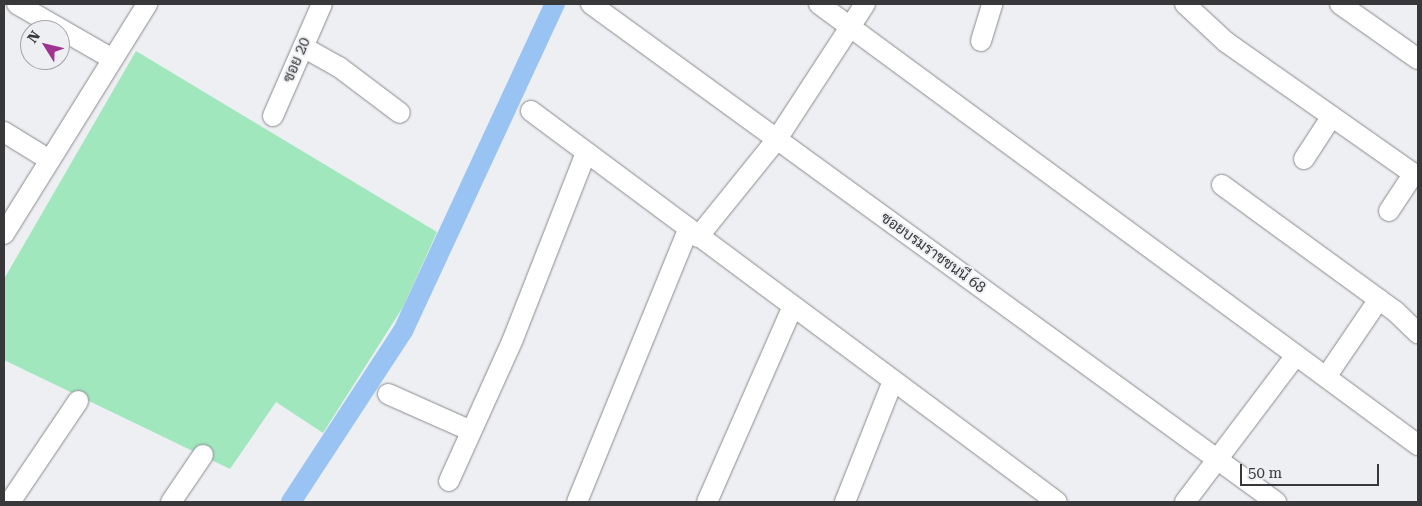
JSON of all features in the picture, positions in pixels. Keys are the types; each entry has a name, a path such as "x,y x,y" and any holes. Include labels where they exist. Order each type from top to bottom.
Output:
{"street":[{"path":"17,4 111,58"},
{"path":"4,234 48,159 147,4"},
{"name":"ซอย 20","path":"273,116 322,4"},
{"name":"ซอยบรมราชชนนี 68","path":"591,4 1276,502"},
{"path":"819,4 1418,445"},
{"path":"577,502 693,233 777,139 853,28 865,4"},
{"path":"981,42 992,4"},
{"path":"1185,4 1226,42 1416,175 1389,211"},
{"path":"1340,4 1417,56"},
{"path":"303,47 352,76 400,113"},
{"path":"531,112 1057,502"},
{"path":"1304,159 1332,116"},
{"path":"4,132 48,159"},
{"path":"449,481 469,430 513,339 586,153"},
{"path":"1222,186 1379,299 1418,333"},
{"path":"1326,377 1379,299"},
{"path":"707,502 792,306"},
{"path":"1185,502 1296,355"},
{"path":"844,502 893,381"},
{"path":"388,394 469,430"},
{"path":"10,502 78,401"},
{"path":"172,502 203,455"}],"green space":[{"path":"136,51 437,232 403,307 323,433 276,402 230,469 4,360 4,279"}],"waterway":[{"path":"291,502 403,331 555,4"}]}
